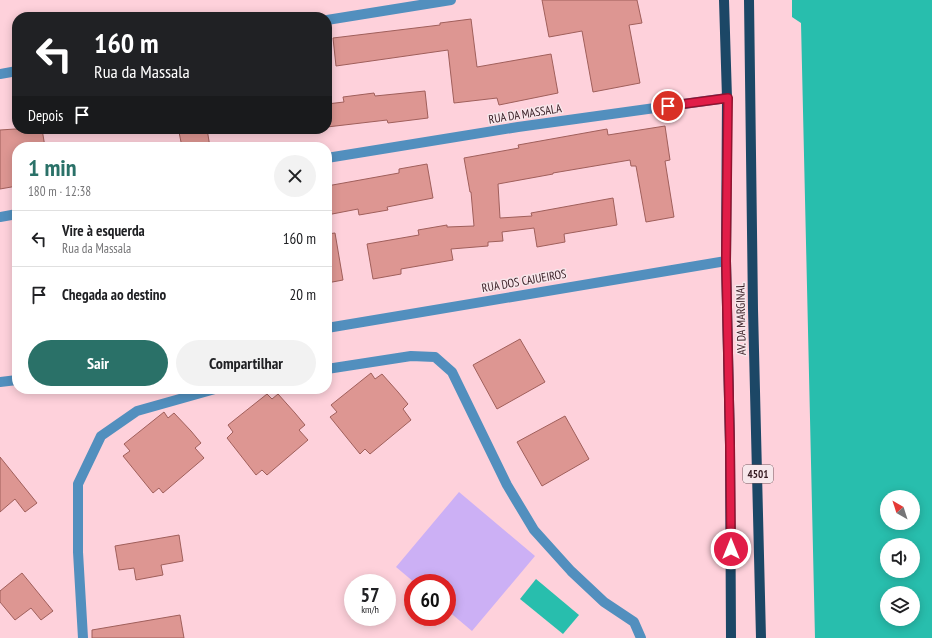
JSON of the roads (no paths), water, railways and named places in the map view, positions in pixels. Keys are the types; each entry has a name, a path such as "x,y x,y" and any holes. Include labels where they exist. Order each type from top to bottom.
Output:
{"main road":[{"name":"AV. DA MARGINAL","path":"724,0 728,98 726,261 730,445 731,638"},
{"name":"AV. DA MARGINAL","path":"749,0 753,309 761,638"}],"street":[{"path":"332,19 451,0"},
{"path":"0,74 12,72"},
{"name":"RUA DA MASSALA","path":"332,157 518,127 728,98"},
{"path":"0,217 12,215"},
{"name":"RUA DOS CAJUEIROS","path":"332,327 726,261"},
{"path":"332,368 410,356 435,357 452,372 507,485 534,530 570,571 604,602 634,622 641,638"},
{"path":"0,382 12,381"},
{"path":"83,638 78,552 78,484 101,436 137,411 197,394"}]}
